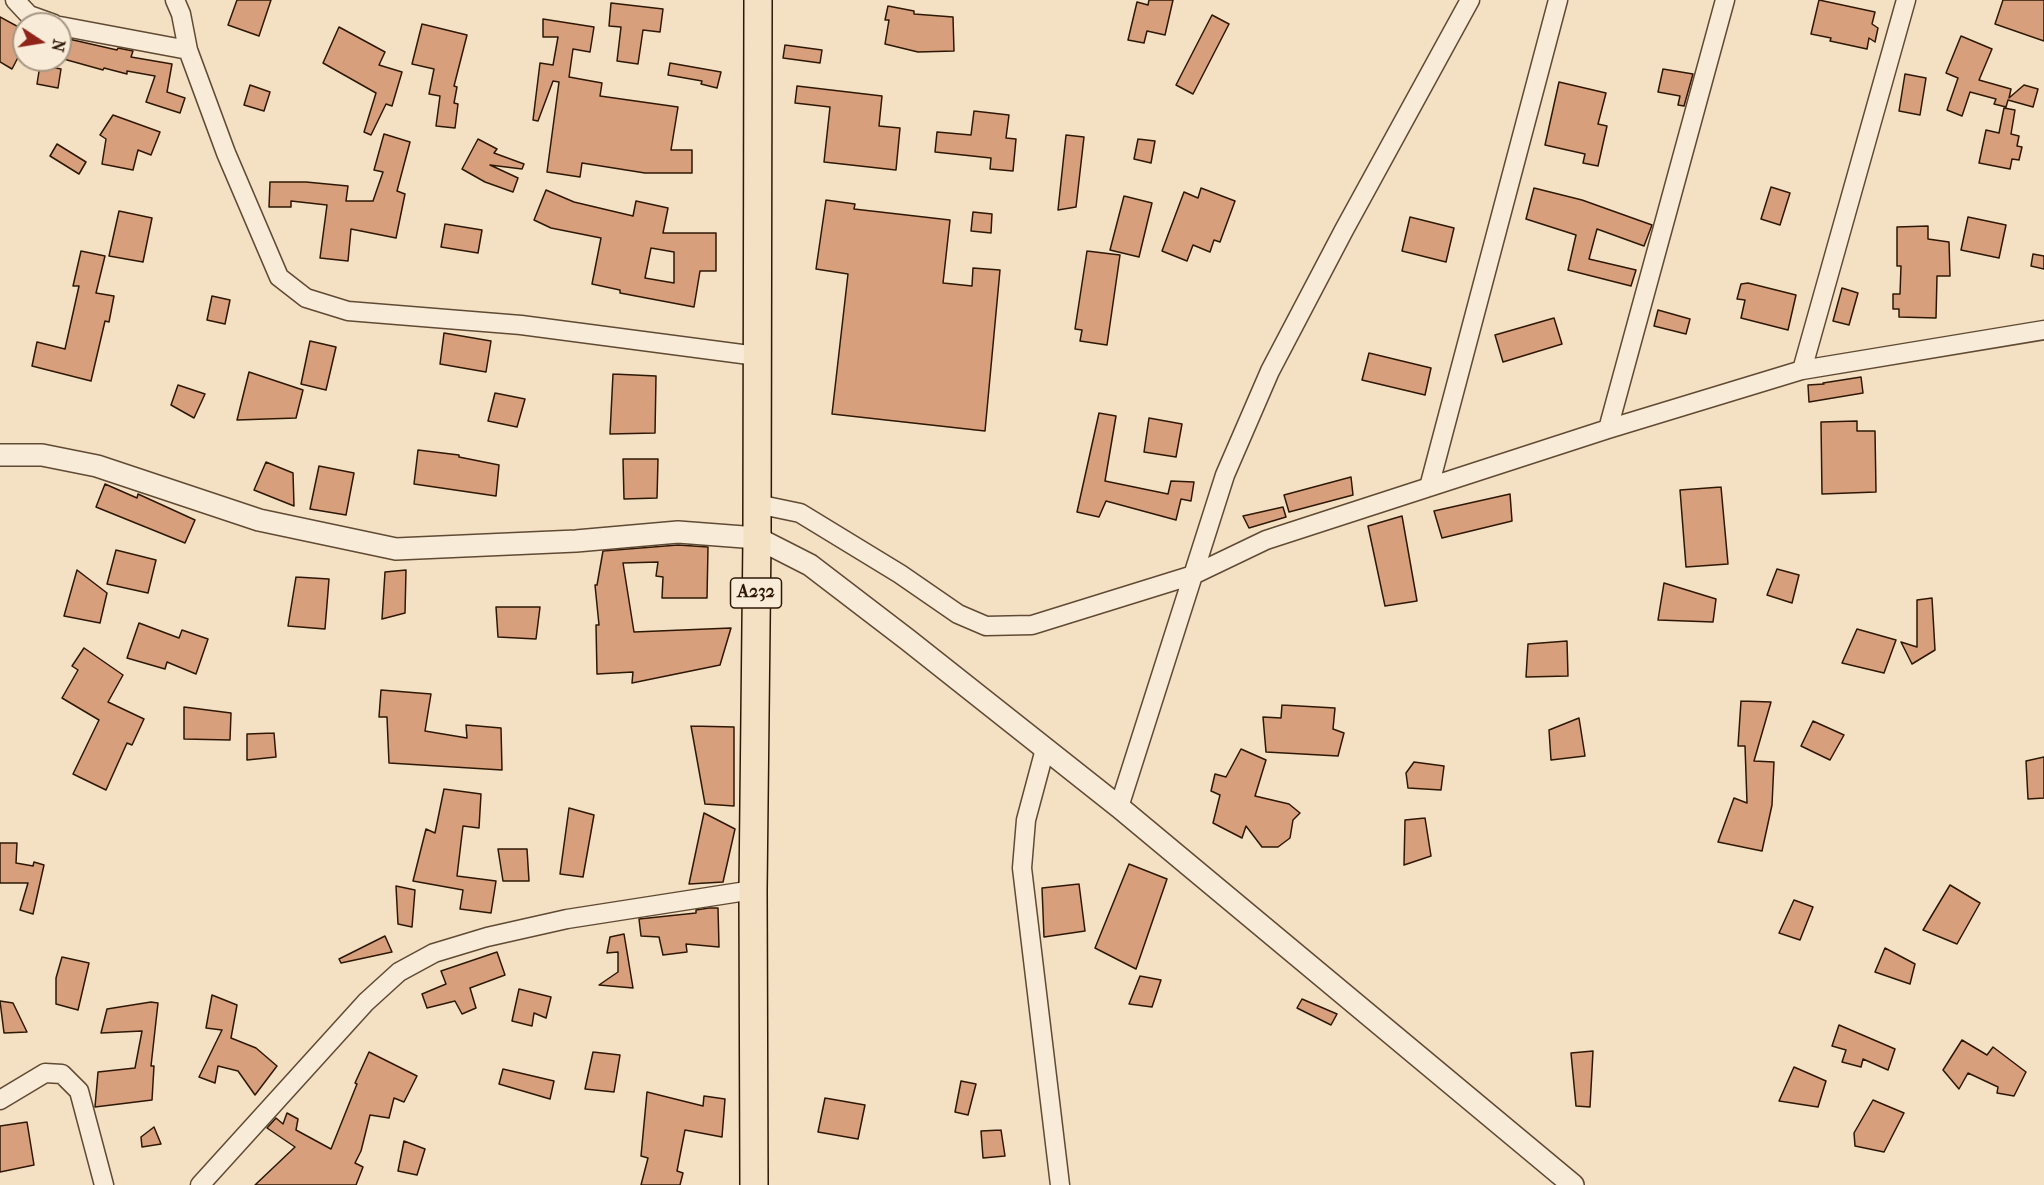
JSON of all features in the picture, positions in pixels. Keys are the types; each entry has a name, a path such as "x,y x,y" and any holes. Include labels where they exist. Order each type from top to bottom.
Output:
{"main road":[{"name":"A232","path":"754,1185 753,890 757,538 758,0"}],"street":[{"path":"15,0 26,12"},
{"path":"175,0 181,15 188,50 226,153 279,277 306,298 348,311 521,325 757,357"},
{"path":"1119,807 1225,475 1270,371 1470,0"},
{"path":"1429,487 1558,0"},
{"path":"1608,429 1725,0"},
{"path":"1802,370 1906,0"},
{"path":"72,28 188,50"},
{"path":"757,504 800,513 900,574 958,614 986,626 1032,625 1193,575 1266,540 1608,429 1802,370 2044,330"},
{"path":"0,455 42,455 97,466 259,520 396,549 576,541 678,532 757,538 810,566 1119,807 1573,1185"},
{"path":"1045,749 1026,820 1022,868 1060,1185"},
{"path":"200,1185 366,1002 399,972 434,952 567,919 753,890"},
{"path":"0,1100 45,1073 62,1074 79,1091 104,1185"}],"building":[{"path":"237,0 271,0 259,36 228,25"},
{"path":"1149,0 1173,0 1165,35 1147,31 1144,43 1128,40 1137,2 1148,5"},
{"path":"1819,0 1875,12 1872,24 1878,28 1875,42 1869,38 1867,49 1830,41 1831,38 1811,34"},
{"path":"2003,0 2044,0 2044,41 1995,24"},
{"path":"611,3 663,9 660,32 643,30 638,64 617,61 621,27 609,26"},
{"path":"888,6 914,11 914,14 953,17 954,51 918,52 885,44 889,20 885,20"},
{"path":"1212,15 1229,24 1193,94 1176,85"},
{"path":"0,17 12,24 12,69 0,62"},
{"path":"543,19 594,27 590,52 573,49 569,77 602,83 600,96 678,107 671,150 692,150 692,173 645,173 582,163 580,177 547,172 559,82 553,81 538,121 533,120 540,63 553,65 558,37 543,37"},
{"path":"422,24 467,35 454,86 457,87 454,103 458,104 455,128 436,126 440,96 429,94 434,69 412,64"},
{"path":"339,27 385,52 379,65 402,72 392,106 386,104 371,135 364,132 376,93 323,63"},
{"path":"1961,36 1992,49 1979,80 2011,89 2009,98 2024,85 2038,89 2033,107 2008,100 2006,107 1994,104 1996,99 1970,92 1962,116 1947,110 1958,78 1946,73"},
{"path":"72,40 117,50 118,48 133,51 131,57 172,64 167,92 185,98 180,113 146,102 155,76 127,71 127,74 104,68 103,70 72,61"},
{"path":"785,45 822,50 820,63 783,58"},
{"path":"670,63 721,72 717,88 701,84 702,81 668,75"},
{"path":"1663,69 1693,74 1684,106 1678,105 1680,96 1658,92"},
{"path":"39,72 61,72 58,88 37,84"},
{"path":"1905,74 1926,78 1920,115 1899,111"},
{"path":"1559,82 1606,93 1598,124 1607,126 1598,166 1583,163 1585,154 1545,145"},
{"path":"250,85 270,92 264,111 244,105"},
{"path":"797,86 882,96 879,126 900,128 896,170 824,162 830,107 795,103"},
{"path":"2004,108 2015,110 2011,134 2019,136 2017,146 2022,147 2019,160 2012,159 2010,169 1979,163 1986,130 1999,133"},
{"path":"974,111 1009,115 1006,138 1016,139 1013,171 990,169 991,158 935,152 937,132 971,135"},
{"path":"113,115 160,132 151,155 138,150 133,170 102,164 106,139 100,135"},
{"path":"384,134 410,142 397,191 405,194 396,238 351,229 348,261 320,258 327,205 291,201 291,207 269,207 270,182 306,182 348,186 346,201 373,201 383,172 374,170"},
{"path":"1066,135 1084,137 1076,207 1058,210"},
{"path":"478,139 497,149 494,153 524,164 522,169 490,165 518,178 513,192 485,182 462,169"},
{"path":"1138,139 1155,141 1151,163 1134,159"},
{"path":"57,144 86,162 79,174 50,156"},
{"path":"1771,187 1790,193 1780,225 1761,219"},
{"path":"1201,188 1235,201 1220,242 1214,240 1210,252 1193,245 1187,261 1162,251 1184,192 1198,198"},
{"path":"1534,188 1582,200 1652,225 1644,246 1597,229 1589,259 1636,270 1631,286 1568,270 1576,235 1526,219"},
{"path":"546,190 574,202 633,216 636,201 668,208 663,233 716,233 716,271 700,271 694,307 620,293 620,290 592,284 601,238 551,228 534,220","holes":["651,248 674,252 674,283 645,278"]},
{"path":"1124,196 1152,203 1139,257 1110,250"},
{"path":"826,200 855,204 854,209 950,220 943,283 972,286 973,268 1000,270 985,431 832,414 848,274 816,269"},
{"path":"119,211 152,218 143,262 109,256"},
{"path":"973,212 992,214 991,233 971,231"},
{"path":"1410,217 1454,228 1446,262 1402,251"},
{"path":"1968,217 2006,225 1999,258 1961,250"},
{"path":"445,224 482,230 478,253 441,247"},
{"path":"1928,226 1928,239 1949,242 1950,276 1937,276 1936,318 1899,317 1899,309 1893,309 1893,294 1900,294 1901,266 1897,266 1897,227"},
{"path":"81,251 105,256 96,293 114,296 109,322 105,321 91,381 32,366 37,342 65,349 79,286 73,286"},
{"path":"1087,251 1120,255 1107,345 1080,341 1082,330 1075,329"},
{"path":"2033,254 2044,256 2044,269 2031,266"},
{"path":"1748,283 1796,295 1788,330 1741,318 1745,300 1737,299 1741,284"},
{"path":"1842,288 1858,293 1849,325 1833,321"},
{"path":"212,296 230,300 225,324 207,320"},
{"path":"1658,310 1690,319 1686,334 1654,326"},
{"path":"1554,318 1562,344 1503,362 1495,335"},
{"path":"444,333 491,341 486,372 440,364"},
{"path":"310,341 336,347 326,390 301,384"},
{"path":"1369,353 1431,368 1425,395 1362,380"},
{"path":"249,372 303,390 296,418 237,420"},
{"path":"613,374 656,376 655,433 610,434"},
{"path":"1861,377 1863,393 1809,402 1808,385"},
{"path":"178,385 205,394 194,418 171,405"},
{"path":"495,393 525,399 517,427 488,421"},
{"path":"1099,413 1116,416 1105,481 1168,494 1171,481 1194,482 1191,501 1181,499 1176,520 1106,501 1099,517 1077,512"},
{"path":"1149,418 1182,424 1176,457 1144,452"},
{"path":"1857,421 1857,431 1875,431 1876,492 1822,494 1821,422"},
{"path":"418,450 459,455 459,457 499,465 496,496 414,484"},
{"path":"623,459 658,459 657,498 624,499"},
{"path":"266,462 293,473 294,506 254,490"},
{"path":"319,466 354,473 346,515 310,509"},
{"path":"1351,477 1353,495 1289,512 1284,495"},
{"path":"105,484 137,498 138,494 195,520 185,543 96,507"},
{"path":"1721,487 1728,564 1686,567 1680,490"},
{"path":"1510,494 1512,521 1442,538 1434,511"},
{"path":"1283,507 1286,517 1249,528 1243,516"},
{"path":"1402,516 1417,601 1385,606 1368,526"},
{"path":"678,545 708,547 707,598 662,598 663,577 656,576 658,562 623,563 634,632 731,628 720,665 632,683 633,672 597,674 596,625 599,625 595,585 597,585 603,551"},
{"path":"116,550 156,560 148,593 107,584"},
{"path":"1777,569 1799,575 1792,603 1767,595"},
{"path":"77,570 107,593 100,623 64,616"},
{"path":"406,570 405,613 382,619 385,572"},
{"path":"296,577 329,579 325,629 288,626"},
{"path":"1664,583 1716,599 1713,622 1658,620"},
{"path":"1932,598 1935,650 1912,664 1901,642 1917,647 1917,600"},
{"path":"496,607 540,607 536,639 498,637"},
{"path":"139,623 179,638 182,630 208,639 196,674 167,662 165,669 127,658"},
{"path":"1857,629 1896,640 1884,673 1842,663"},
{"path":"1567,641 1568,676 1526,677 1528,644"},
{"path":"84,648 123,675 108,702 144,719 132,745 127,743 106,790 73,774 99,720 62,698 78,670 72,666"},
{"path":"381,690 431,694 425,731 467,738 466,725 501,728 502,770 389,763 387,717 379,717"},
{"path":"1741,701 1771,702 1754,761 1774,762 1772,805 1762,851 1718,842 1734,798 1747,803 1745,746 1738,746"},
{"path":"1282,705 1335,708 1333,729 1344,733 1338,756 1266,752 1263,717 1281,718"},
{"path":"184,707 231,713 230,740 184,739"},
{"path":"1579,718 1585,756 1551,760 1549,730"},
{"path":"1813,721 1844,735 1830,760 1801,746"},
{"path":"691,726 734,727 734,806 705,804"},
{"path":"274,733 276,757 247,760 247,734"},
{"path":"1241,749 1266,760 1255,796 1289,804 1300,813 1293,820 1290,838 1278,847 1262,847 1246,826 1242,838 1213,823 1220,795 1211,791 1215,774 1226,777"},
{"path":"2044,757 2044,798 2028,799 2026,761"},
{"path":"1414,762 1444,766 1441,790 1408,788 1406,773"},
{"path":"444,789 481,794 479,828 463,826 457,876 496,881 491,913 460,909 463,890 413,881 426,829 435,833"},
{"path":"569,808 594,815 583,877 560,874"},
{"path":"704,813 735,829 723,882 689,884"},
{"path":"1425,818 1431,856 1404,865 1405,820"},
{"path":"0,843 17,843 16,863 33,866 34,862 44,865 33,914 20,910 28,883 0,883"},
{"path":"498,849 527,849 529,881 503,881"},
{"path":"1129,864 1167,879 1136,969 1095,948"},
{"path":"1079,884 1085,931 1044,937 1042,888"},
{"path":"1950,885 1980,903 1957,944 1923,930"},
{"path":"396,886 415,890 412,927 398,924"},
{"path":"1794,900 1813,907 1800,940 1779,933"},
{"path":"718,908 719,947 686,944 687,952 663,955 659,937 641,936 639,919 696,913 696,910"},
{"path":"624,934 633,988 599,985 618,972 618,952 607,953 610,937"},
{"path":"385,936 392,952 341,963 339,959"},
{"path":"1885,948 1915,964 1910,984 1875,972"},
{"path":"497,952 505,975 470,988 476,1008 462,1014 455,1001 427,1008 422,994 446,984 441,971"},
{"path":"62,957 89,963 78,1010 56,1004 56,978"},
{"path":"1140,976 1161,980 1152,1007 1129,1004"},
{"path":"519,989 551,997 546,1018 534,1013 532,1026 512,1021"},
{"path":"212,995 237,1005 231,1038 256,1048 277,1066 255,1095 238,1071 218,1066 215,1083 199,1077 222,1030 206,1028"},
{"path":"1302,999 1337,1014 1331,1025 1297,1008"},
{"path":"0,1001 13,1003 27,1032 4,1033"},
{"path":"151,1002 158,1003 151,1066 154,1066 152,1100 95,1107 98,1072 135,1068 142,1031 101,1033 107,1009"},
{"path":"1839,1025 1895,1049 1888,1070 1863,1059 1861,1067 1842,1062 1846,1050 1832,1046"},
{"path":"1962,1040 1987,1055 1993,1047 2026,1072 2014,1096 1997,1093 1998,1087 1968,1073 1959,1089 1943,1070"},
{"path":"1593,1051 1590,1107 1576,1106 1571,1053"},
{"path":"369,1052 417,1076 404,1102 394,1098 389,1118 370,1115 361,1151 355,1163 363,1167 356,1185 255,1185 295,1147 267,1128 276,1118 283,1124 287,1113 298,1119 296,1130 331,1149"},
{"path":"593,1052 620,1055 614,1092 585,1089"},
{"path":"1794,1067 1826,1081 1818,1107 1779,1101"},
{"path":"503,1069 554,1081 550,1099 499,1084"},
{"path":"961,1081 976,1084 968,1115 955,1112"},
{"path":"647,1092 703,1106 704,1096 725,1099 722,1137 685,1130 677,1171 683,1173 680,1185 641,1185 648,1158 641,1156"},
{"path":"825,1098 865,1105 858,1139 818,1132"},
{"path":"1873,1100 1904,1113 1884,1152 1855,1146 1854,1133"},
{"path":"27,1122 34,1165 0,1172 0,1126"},
{"path":"154,1127 161,1144 142,1147 141,1137"},
{"path":"1001,1130 1005,1156 983,1158 981,1131"},
{"path":"404,1141 425,1149 417,1175 398,1171"}]}
